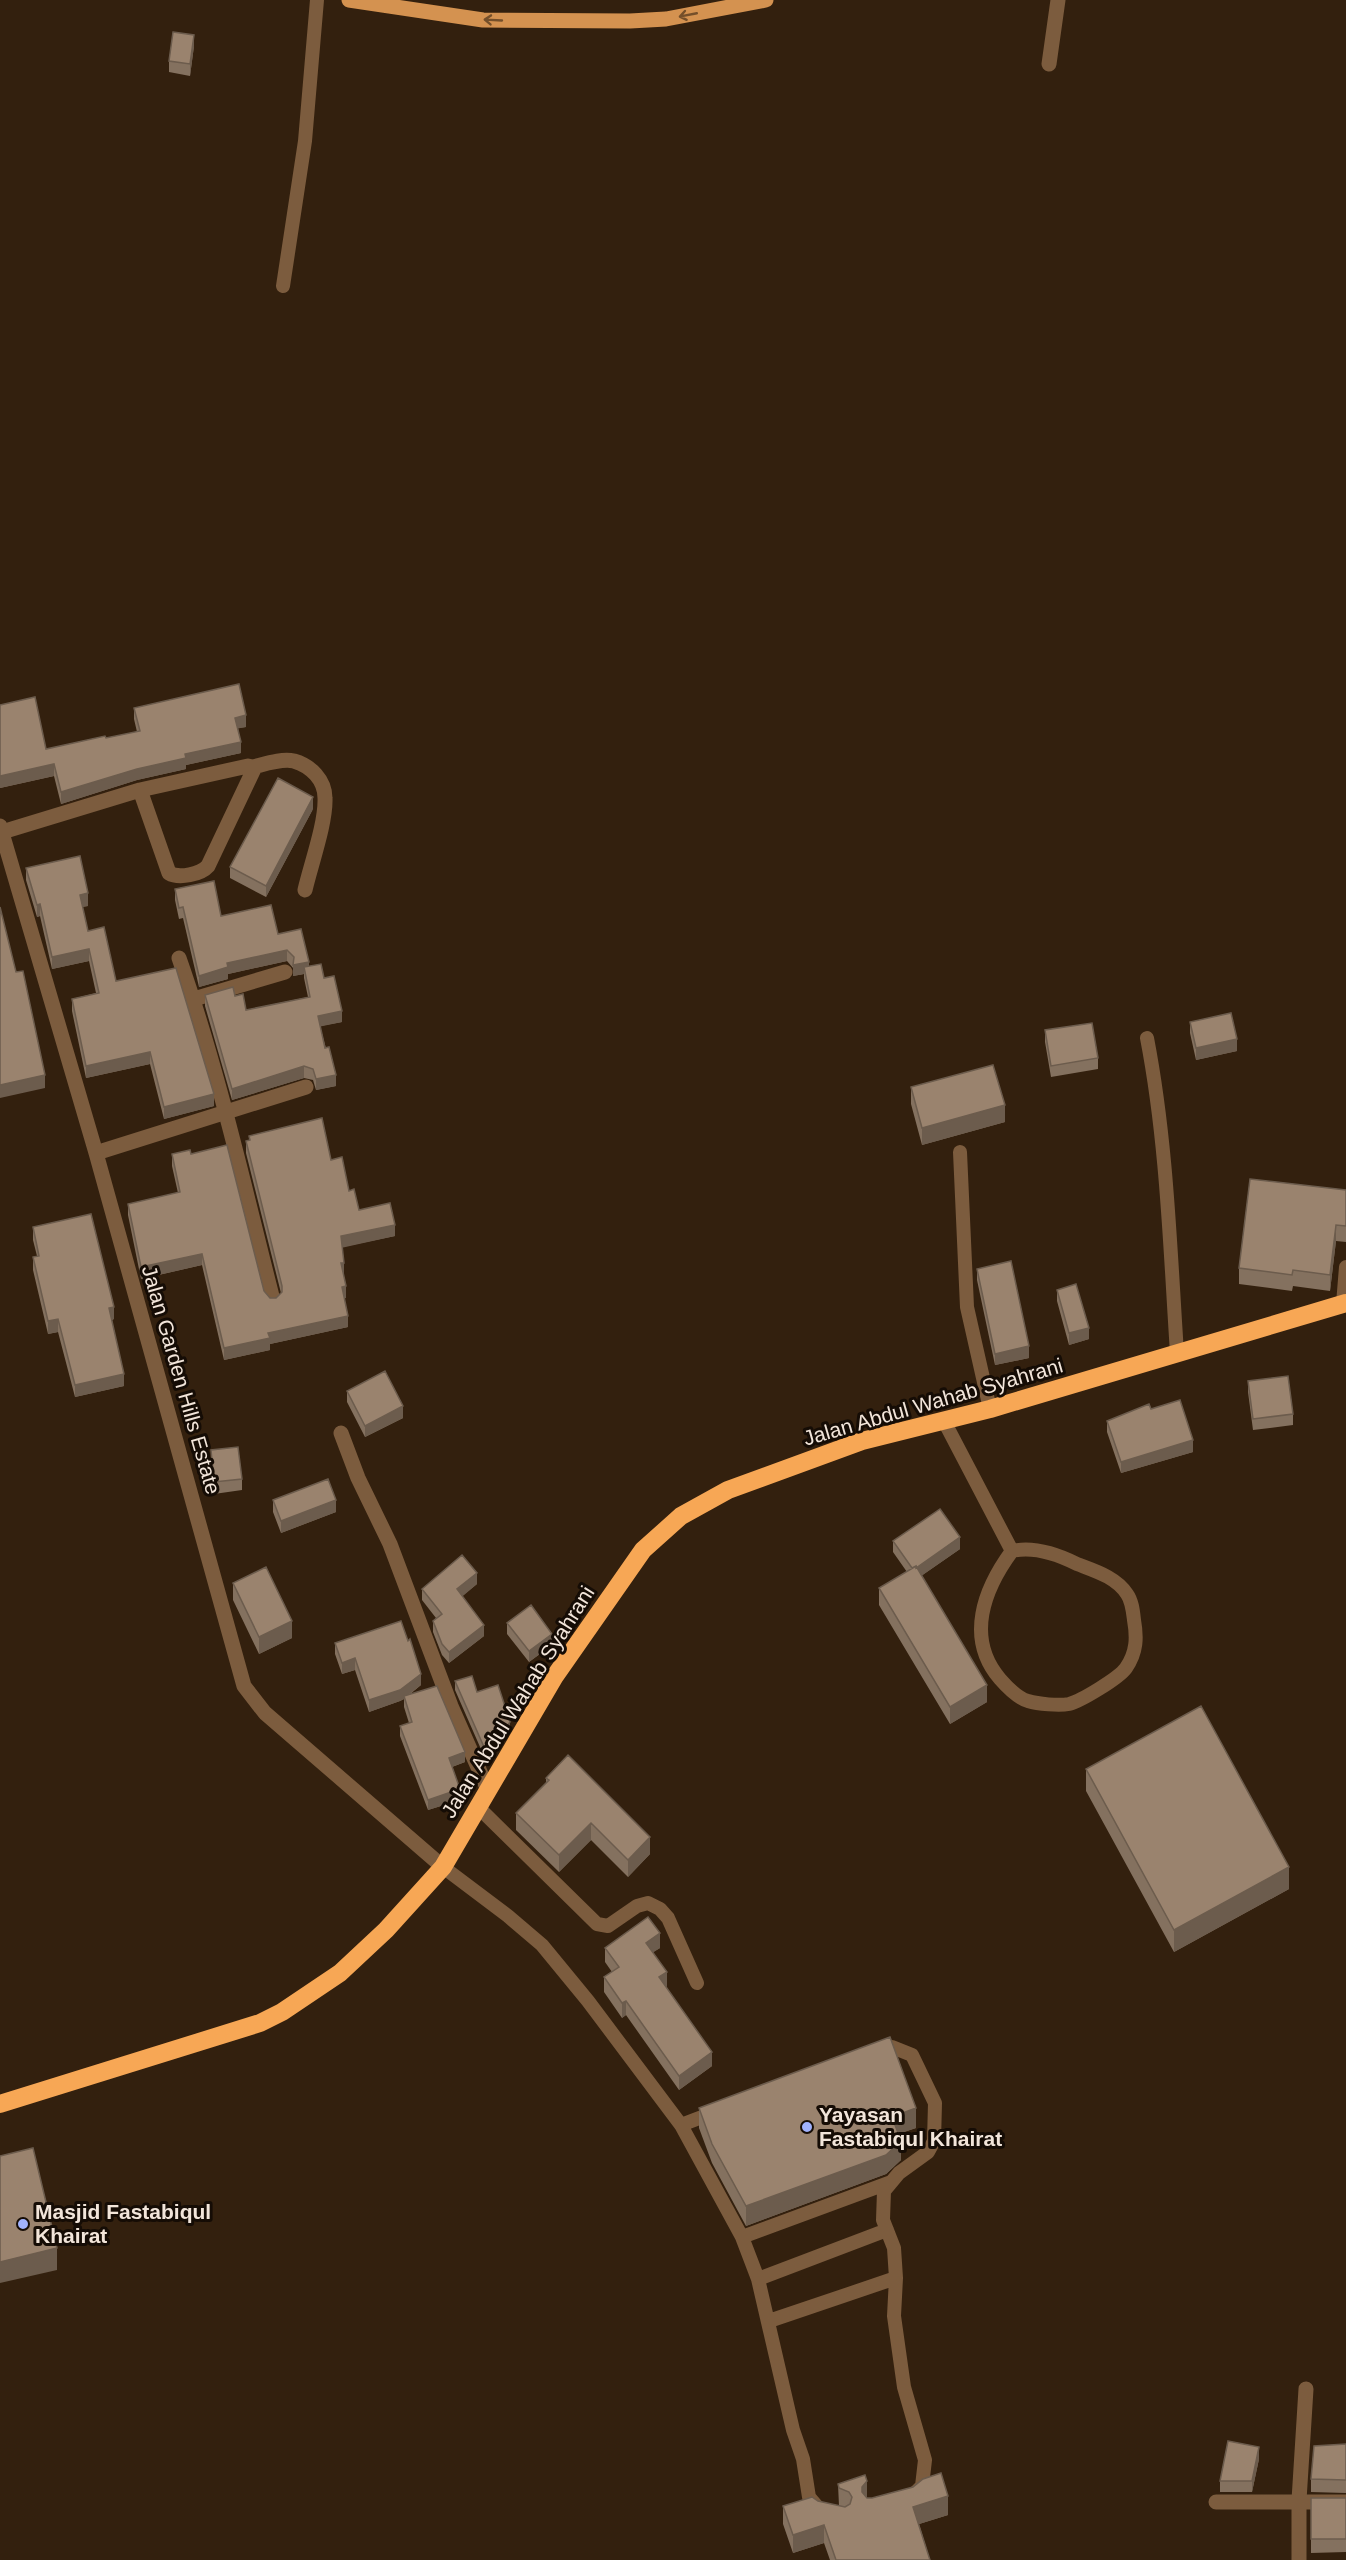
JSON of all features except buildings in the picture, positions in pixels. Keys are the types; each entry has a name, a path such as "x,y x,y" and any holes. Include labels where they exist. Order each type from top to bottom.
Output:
{"highway":[{"name":"Jalan Abdul Wahab Syahrani","path":"0,2104 260,2023 282,2012 359,1956 443,1867 555,1676 622,1577 662,1531 690,1510 728,1490 862,1442 990,1410 1344,1303"}],"main road":[{"path":"349,0 483,20 630,21 666,19 766,0"}],"street":[{"path":"1049,64 1058,0"},
{"path":"1,829 140,790 253,766 293,761 310,768 319,776 326,797 305,890"},
{"path":"140,790 169,873 174,876 200,872 208,866 253,772 253,766"},
{"name":"Jalan Garden Hills Estate","path":"1,829 96,1153 244,1686 265,1713 443,1867"},
{"path":"179,958 194,999 273,1300"},
{"path":"194,999 285,972"},
{"path":"96,1153 306,1087"},
{"path":"340,1433 358,1478 390,1544 448,1697 488,1790"},
{"path":"1299,2560 1299,2500 1306,2389"},
{"path":"1216,2502 1299,2500 1346,2502"}],"lane":[{"path":"283,286 305,141 317,0"},
{"path":"1147,1038 1156,1084 1163,1143 1177,1353"},
{"path":"960,1152 967,1307 990,1410"},
{"path":"1344,1303 1346,1267"},
{"path":"944,1421 1012,1551"},
{"path":"1026,1548 1069,1560 1113,1580 1127,1594 1133,1609 1137,1637 1135,1649 1125,1669 1090,1694 1068,1704 1028,1701 1008,1689 993,1671 980,1636 986,1598 995,1574 1012,1551 1026,1548"},
{"path":"477,1808 597,1924 608,1926 637,1906 648,1903 660,1909 668,1918 697,1983"},
{"path":"443,1867 542,1945 588,2001 681,2125 742,2237 758,2279 793,2430 802,2459 809,2497 820,2511 836,2515"},
{"path":"858,2057 892,2047 912,2055 935,2103 934,2140 928,2152 891,2182 884,2191 883,2220 894,2248 896,2278 894,2316 904,2386 925,2460 922,2486 911,2497 901,2500"},
{"path":"681,2125 724,2108"},
{"path":"742,2237 891,2182"},
{"path":"758,2279 887,2230"},
{"path":"769,2321 896,2278"}],"place":[{"name":"Yayasan Fastabiqul Khairat","path":"807,2127"},
{"name":"Masjid Fastabiqul Khairat","path":"23,2224"}]}
